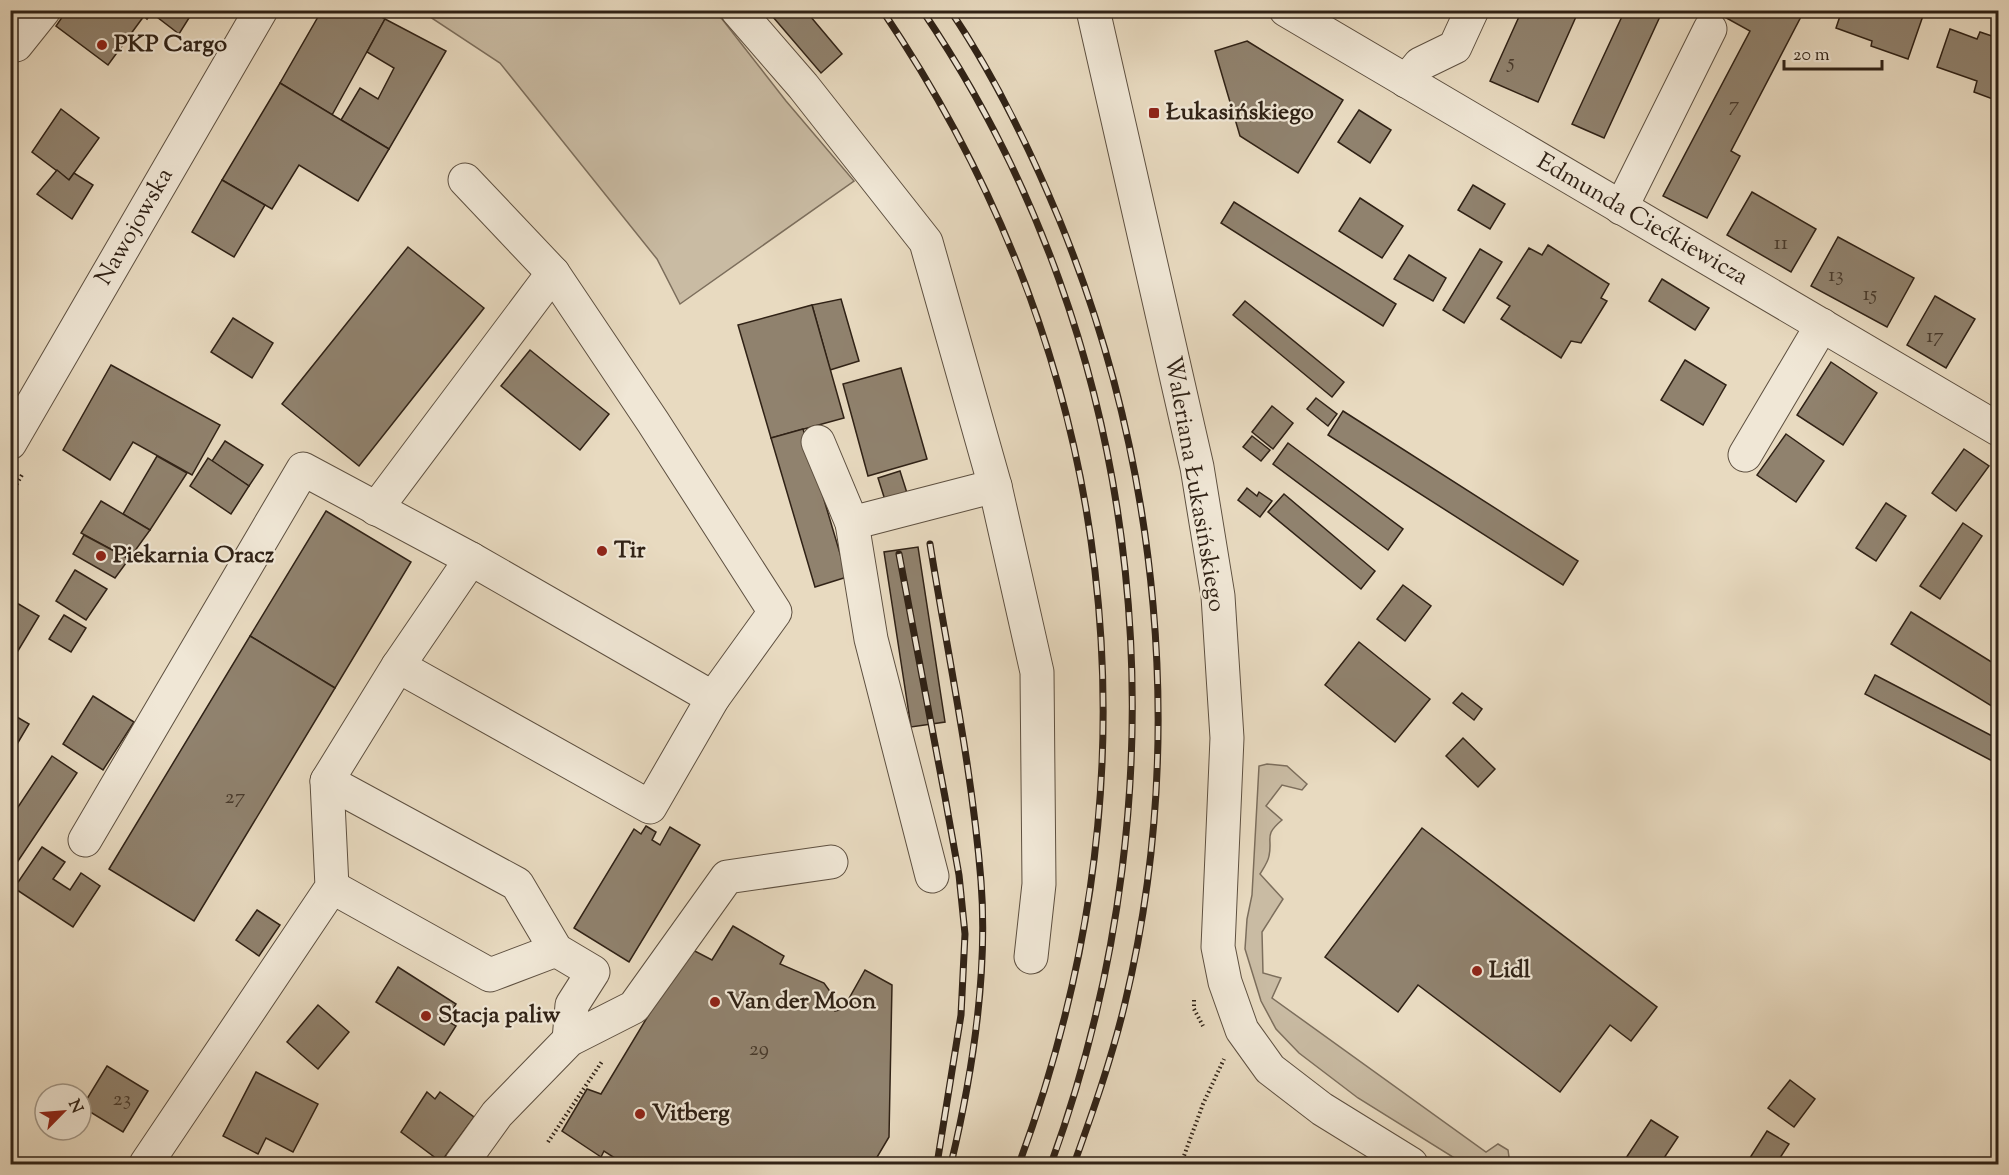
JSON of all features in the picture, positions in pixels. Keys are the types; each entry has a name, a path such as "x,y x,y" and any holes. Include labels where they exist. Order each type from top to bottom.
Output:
{"street":[{"path":"16,45 44,10"},
{"name":"Nawojowska","path":"10,443 261,10"},
{"path":"737,10 803,86 926,242 995,486 1037,672 1039,884 1030,957"},
{"name":"Waleriana Łukasińskiego","path":"1093,10 1197,467 1218,596 1227,738 1218,947 1225,982 1242,1030 1270,1069 1296,1091 1411,1164"},
{"name":"Edmunda Ciećkiewicza","path":"1286,10 1998,429"},
{"path":"1406,81 1420,64 1455,47 1472,10"},
{"path":"1622,208 1710,29"},
{"path":"398,666 650,807 713,698 776,612 553,273 465,180"},
{"path":"376,508 553,273"},
{"path":"1745,455 1822,325"},
{"path":"818,442 852,524 871,639 932,876"},
{"path":"85,840 303,469 471,560 713,698"},
{"path":"852,524 995,486"},
{"path":"146,1164 332,887 327,781 398,666 471,560"},
{"path":"327,781 517,884 556,950 593,972 572,1005 570,1040"},
{"path":"461,1164 497,1114 570,1040 634,1007 727,877 831,862"},
{"path":"332,887 490,975 556,950"}],"path":[{"path":"1181,1164 1203,1104 1223,1060 1242,1030"},
{"path":"548,1142 606,1057"}],"shaded area":[{"path":"421,11 711,11 722,19 786,101 854,181 680,304 657,259 500,63"},
{"path":"1267,764 1287,766 1307,784 1302,790 1282,785 1266,806 1282,820 1271,833 1268,858 1260,874 1283,899 1262,932 1263,973 1281,978 1272,998 1486,1152 1498,1144 1508,1150 1510,1164 1464,1164 1358,1098 1299,1053 1276,1029 1261,1001 1245,949 1247,919 1252,895 1259,766"}],"building":[{"name":"PKP Cargo","path":"67,10 154,10 147,19 144,16 108,65 56,26"},
{"path":"161,10 194,10 179,34 157,17"},
{"path":"322,10 370,10 385,19 332,115 280,83"},
{"path":"767,10 805,10 842,54 821,73"},
{"path":"1522,10 1579,10 1538,102 1490,81"},
{"path":"1625,10 1663,10 1604,138 1572,124"},
{"path":"1712,10 1804,11 1731,151 1740,156 1707,218 1663,196 1750,31"},
{"path":"1842,10 1925,10 1908,59 1871,46 1872,41 1836,28"},
{"path":"385,19 446,51 389,149 341,120 360,88 378,99 394,68 367,52"},
{"path":"1950,29 1977,39 1980,32 1998,38 1998,101 1974,92 1977,81 1937,67"},
{"path":"1247,41 1343,100 1298,173 1240,136 1215,51"},
{"path":"280,83 389,149 358,201 299,165 272,209 222,180"},
{"path":"61,109 99,138 69,180 32,152"},
{"path":"1359,110 1391,130 1370,163 1338,142"},
{"path":"57,170 69,180 74,173 93,185 72,219 37,194"},
{"path":"222,180 265,205 234,257 192,232"},
{"path":"1473,185 1505,204 1490,229 1458,210"},
{"path":"1752,192 1816,229 1791,272 1727,235"},
{"path":"1360,198 1403,226 1382,258 1339,231"},
{"path":"1234,202 1396,304 1383,326 1221,223"},
{"path":"1838,237 1914,278 1887,327 1811,286"},
{"path":"1548,245 1609,284 1601,298 1607,301 1581,343 1571,341 1561,358 1501,319 1510,306 1497,298 1529,248 1542,255"},
{"path":"408,247 484,308 359,466 282,404"},
{"path":"1480,249 1502,262 1464,323 1443,310"},
{"path":"1409,255 1446,278 1433,301 1394,279"},
{"path":"1662,279 1709,308 1695,330 1649,301"},
{"path":"1935,296 1975,319 1946,368 1907,345"},
{"path":"841,299 859,361 830,370 812,305"},
{"path":"1245,301 1344,382 1332,397 1233,315"},
{"path":"812,305 844,418 771,438 738,325"},
{"path":"233,318 273,343 252,378 211,352"},
{"path":"530,350 609,414 580,450 501,386"},
{"path":"1685,360 1726,385 1703,425 1661,400"},
{"path":"1831,362 1877,393 1843,445 1797,415"},
{"path":"111,365 220,425 192,475 133,442 110,480 63,450"},
{"path":"901,368 927,459 868,476 843,384"},
{"path":"1316,398 1337,414 1328,426 1307,409"},
{"path":"1272,406 1293,423 1273,449 1252,432"},
{"path":"1343,411 1578,561 1563,585 1328,435"},
{"path":"803,429 847,577 815,587 771,438"},
{"path":"1786,434 1824,461 1796,502 1757,475"},
{"path":"1252,436 1270,450 1261,461 1243,447"},
{"path":"225,441 263,465 249,486 212,461"},
{"path":"1288,443 1403,529 1388,550 1273,464"},
{"path":"1964,449 1989,466 1956,511 1932,493"},
{"path":"157,456 187,473 150,530 123,514"},
{"path":"208,458 249,486 231,514 190,486"},
{"path":"900,471 907,493 885,500 878,478"},
{"path":"1247,488 1257,496 1259,492 1272,501 1260,517 1238,500"},
{"path":"1284,494 1375,571 1361,589 1268,512"},
{"path":"101,501 150,530 129,559 81,533"},
{"path":"1886,503 1906,516 1876,561 1856,548"},
{"path":"326,511 411,562 335,688 250,636"},
{"path":"1963,523 1982,536 1940,599 1920,586"},
{"name":"Piekarnia Oracz","path":"84,535 129,559 115,578 73,554"},
{"path":"918,547 945,722 911,727 884,552"},
{"path":"75,570 107,589 86,620 56,601"},
{"path":"1403,585 1431,606 1405,641 1377,619"},
{"path":"10,599 39,616 10,664"},
{"path":"1911,612 1998,666 1998,710 1891,644"},
{"path":"64,615 86,628 71,652 49,639"},
{"path":"250,636 335,688 194,921 109,869"},
{"path":"1359,642 1430,699 1395,742 1325,685"},
{"path":"1875,675 1998,739 1998,764 1865,694"},
{"path":"1462,693 1482,709 1474,720 1453,703"},
{"path":"93,696 134,722 103,770 63,744"},
{"path":"10,713 29,724 10,756"},
{"path":"1463,738 1495,769 1478,787 1446,756"},
{"path":"52,756 77,773 10,873 10,819"},
{"path":"646,826 656,832 652,840 660,845 670,827 700,845 629,962 574,928 634,829 641,834"},
{"name":"Lidl","path":"1422,828 1657,1007 1631,1041 1610,1025 1560,1092 1418,985 1398,1012 1325,957"},
{"path":"42,847 65,862 53,879 70,890 81,873 100,886 73,927 14,888"},
{"path":"257,910 280,925 259,956 236,940"},
{"path":"733,926 784,956 780,964 824,983 834,997 835,1011 843,1009 865,970 892,985 889,1137 873,1164 624,1164 604,1151 601,1157 562,1131 587,1089 601,1094 689,948 712,960"},
{"path":"398,967 456,1004 446,1020 456,1026 444,1045 376,1002"},
{"path":"318,1005 349,1032 318,1069 287,1042"},
{"path":"107,1066 148,1091 123,1132 93,1114 93,1089"},
{"path":"256,1072 318,1104 293,1152 266,1138 258,1154 223,1136"},
{"path":"1790,1080 1815,1099 1794,1127 1768,1108"},
{"path":"427,1092 435,1099 440,1092 474,1117 441,1162 401,1132"},
{"path":"1651,1120 1678,1137 1660,1164 1622,1164"},
{"path":"1767,1131 1789,1144 1776,1164 1746,1164"}],"railway":[{"path":"882,10 962,144 1024,283 1069,425 1095,570 1103,717 1093,866 1065,1015 1019,1164"},
{"path":"922,10 1000,142 1059,280 1101,424 1125,571 1132,721 1122,870 1095,1019 1051,1164"},
{"path":"950,10 996,86 1036,165 1059,219 1093,312 1121,408 1141,506 1153,606 1158,706 1155,806 1144,905 1120,1024 1074,1164"},
{"path":"930,544 972,796 983,916 980,987 972,1060 951,1164"},
{"path":"899,554 959,875 965,934 961,1015 937,1164"}],"place":[{"name":"PKP Cargo","path":"102,45"},
{"name":"Łukasińskiego","path":"1154,113"},
{"name":"Tir","path":"602,551"},
{"name":"Piekarnia Oracz","path":"101,556"},
{"name":"Lidl","path":"1477,971"},
{"name":"Van der Moon","path":"715,1002"},
{"name":"Stacja paliw","path":"426,1016"},
{"name":"Vitberg","path":"640,1114"}]}
